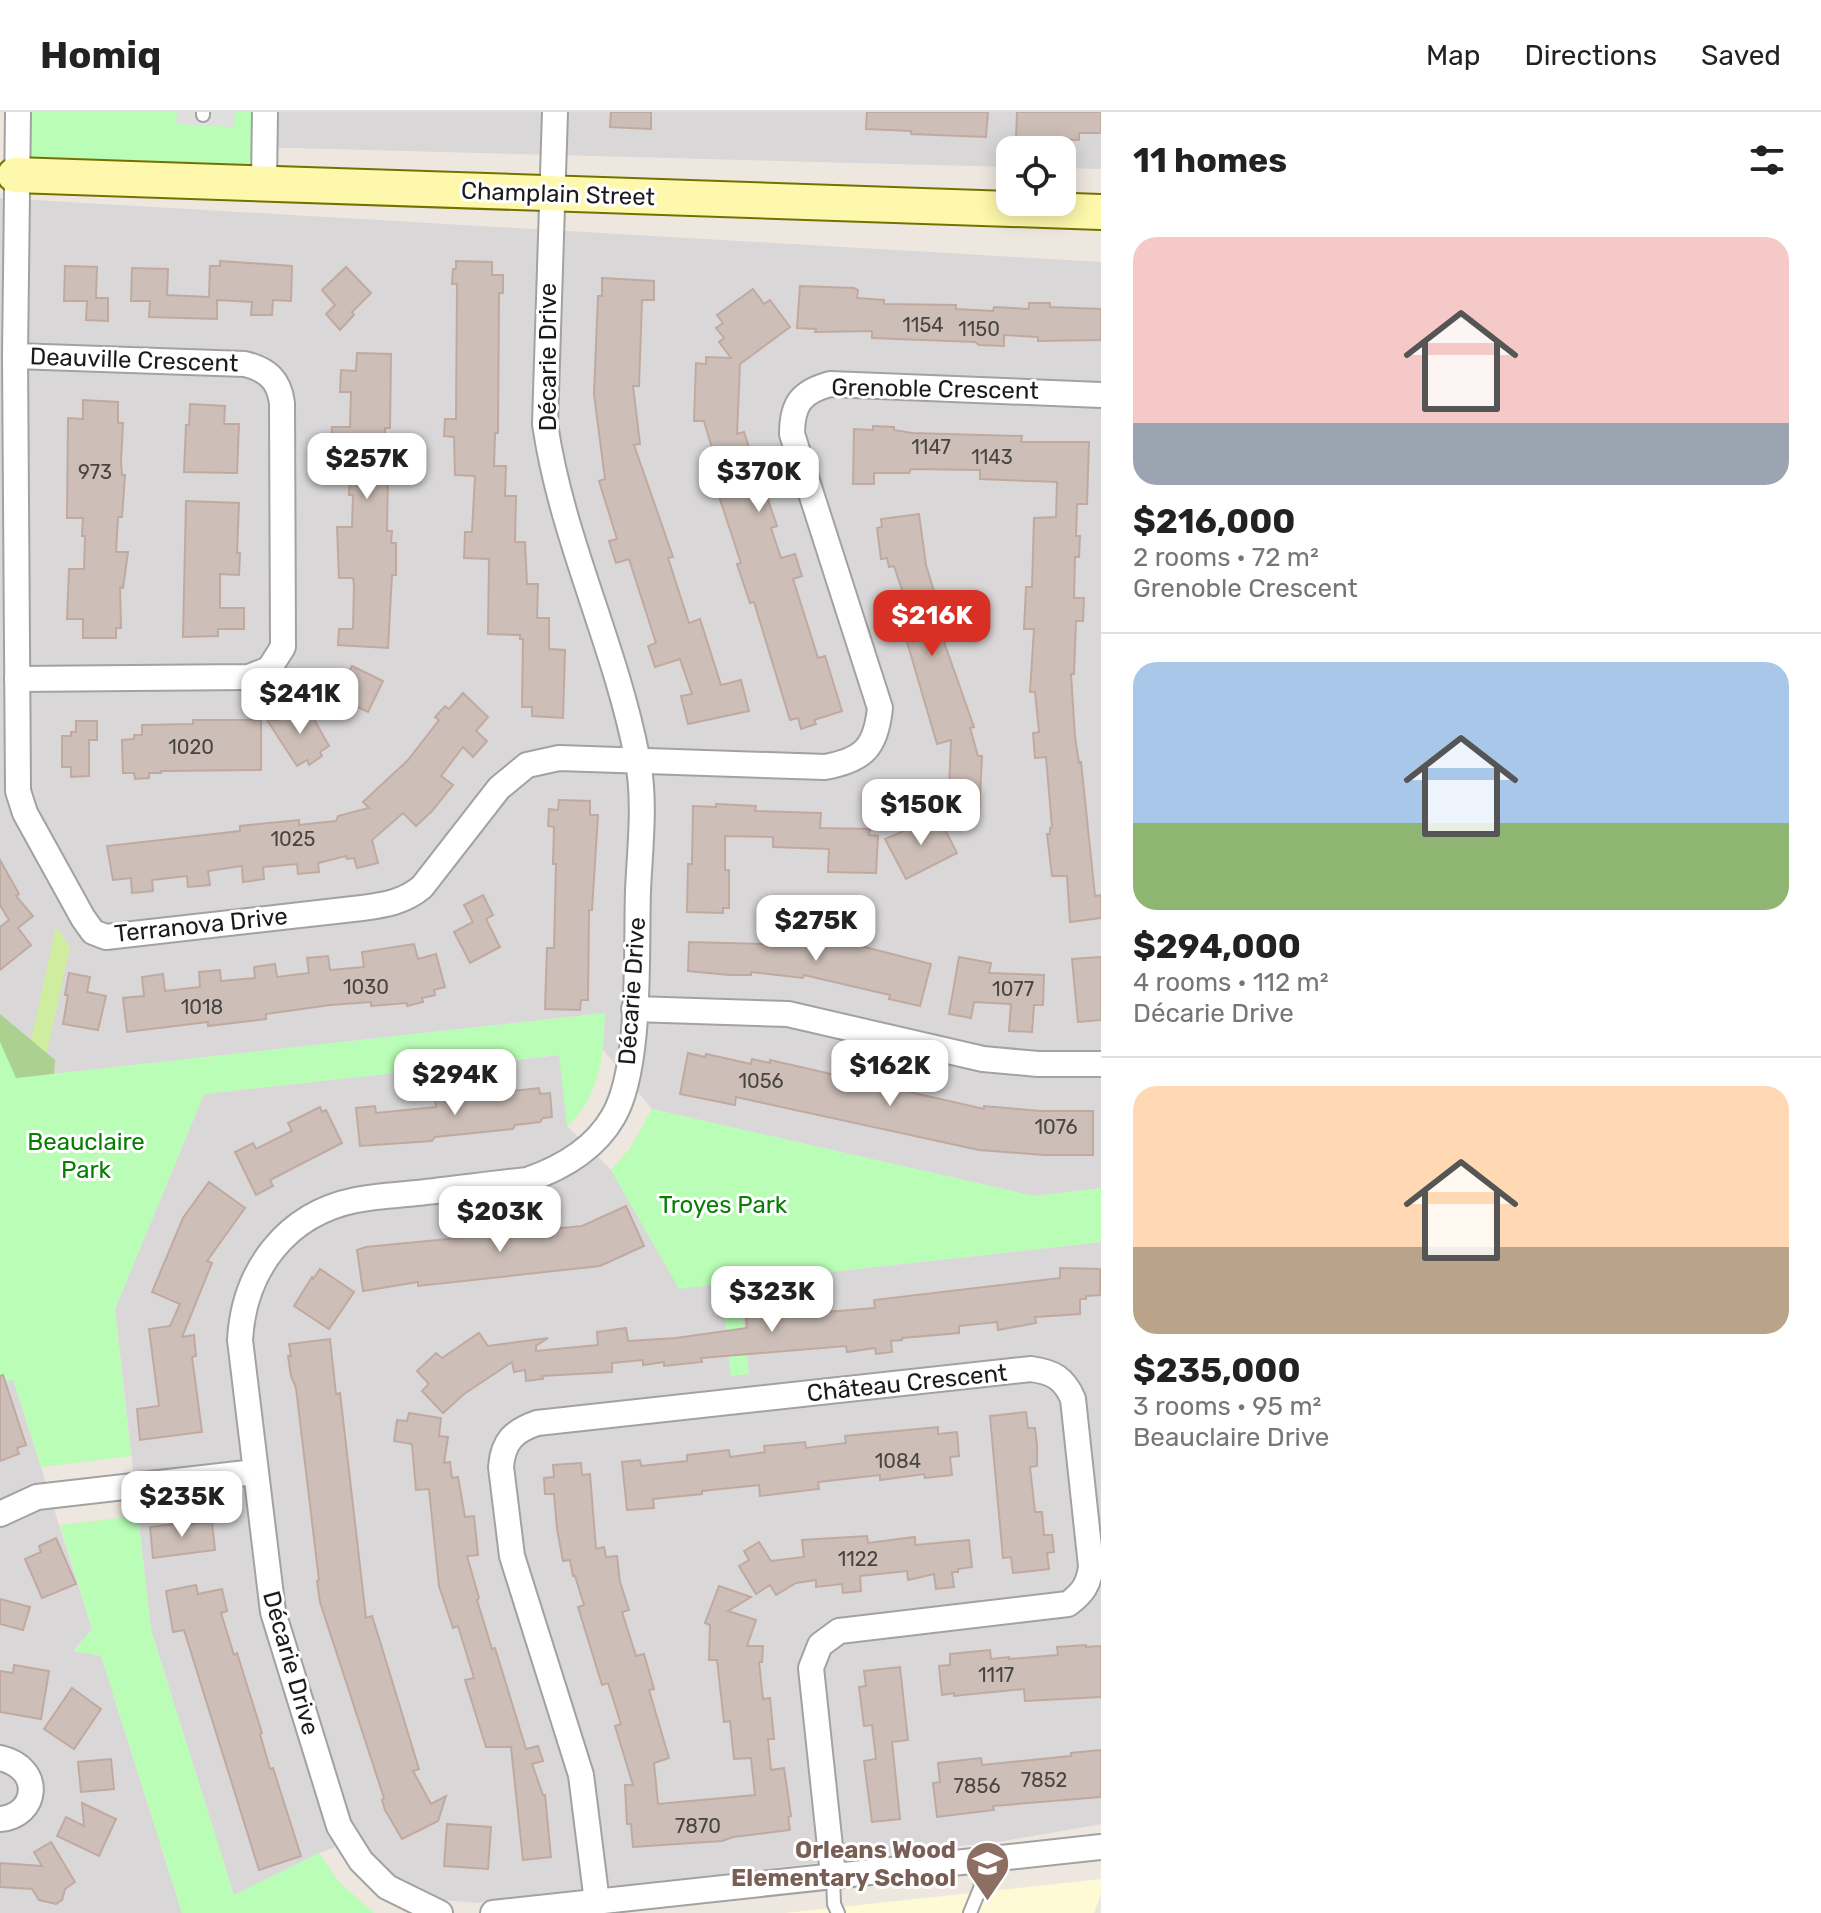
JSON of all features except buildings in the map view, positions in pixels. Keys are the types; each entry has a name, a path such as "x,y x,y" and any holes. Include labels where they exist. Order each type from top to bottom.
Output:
{"street":[{"name":"Terranova Drive","path":"18,112 15,175 18,791 25,813 93,932 106,937 387,905 408,898 422,887 499,788 527,765 559,758 638,760"},
{"path":"264,183 265,112"},
{"name":"Décarie Drive","path":"440,1913 405,1898 373,1875 339,1826 273,1612 240,1340 241,1321 260,1265 272,1248 286,1233 319,1211 356,1200 527,1180 553,1171 575,1158 597,1139 613,1118 624,1093 631,1056 634,1009 641,811 638,760 627,713 563,513 545,424 555,112"},
{"name":"Champlain Street","path":"15,175 1101,212"},
{"name":"Deauville Crescent","path":"15,356 245,364 261,368 274,378 282,403 283,647 269,669 249,677 17,679"},
{"name":"Grenoble Crescent","path":"638,760 825,767 846,763 865,752 878,731 880,708 792,434 792,418 797,402 811,389 830,384 1101,395"},
{"path":"634,1009 788,1014 983,1059 1038,1064 1101,1064"},
{"name":"Château Crescent","path":"597,1902 581,1775 512,1556 501,1467 502,1453 509,1438 537,1423 1031,1369 1061,1378 1073,1399 1091,1566 1089,1581 1081,1595 1068,1604 839,1631 820,1645 811,1668 833,1875"},
{"path":"0,1514 37,1497 255,1472"},
{"path":"0,1758 15,1762 24,1769 32,1787 21,1810 0,1819"},
{"path":"493,1913 1101,1847"}],"lane":[{"path":"970,1913 981,1886 978,1860"},
{"path":"833,1875 834,1904 838,1913"}],"shaded area":[{"path":"177,112 235,112 234,127 176,124"},
{"path":"252,112 1101,112 1101,169 1076,168 1076,136 996,136 996,167 251,147"},
{"path":"0,198 1101,262 1101,1188 1034,1196 652,1109 603,1050 605,1013 16,1078 0,1042"},
{"path":"560,1055 568,1127 611,1170 679,1288 721,1284 731,1376 749,1373 739,1282 1101,1242 1101,1824 1004,1841 477,1903 430,1899 406,1889 357,1839 319,1853 234,1895 151,1630 115,1309 204,1094"},
{"path":"13,1379 92,1629 74,1650 101,1656 182,1913 0,1913 0,1383"},
{"name":"Orleans Wood Elementary School","path":"1101,1879 1101,1894 1094,1913 785,1913"}],"green space":[{"path":"23,112 252,112 250,176 24,171"},
{"path":"56,926 70,947 42,1075 23,1077"},
{"name":"Beauclaire Park","path":"605,1013 598,1074 587,1102 567,1127 559,1055 204,1094 115,1309 131,1456 41,1467 13,1379 0,1383 0,1042 16,1078"},
{"path":"0,1014 55,1060 0,1298"},
{"name":"Troyes Park","path":"652,1109 1034,1196 1101,1188 1101,1242 739,1282 749,1374 731,1376 721,1284 679,1289 611,1170 630,1148"},
{"path":"138,1516 151,1630 234,1895 319,1853 339,1882 374,1913 182,1913 101,1656 74,1651 92,1629 60,1525"}],"place":[{"name":"Orleans Wood Elementary School","path":"987,1903"}]}
